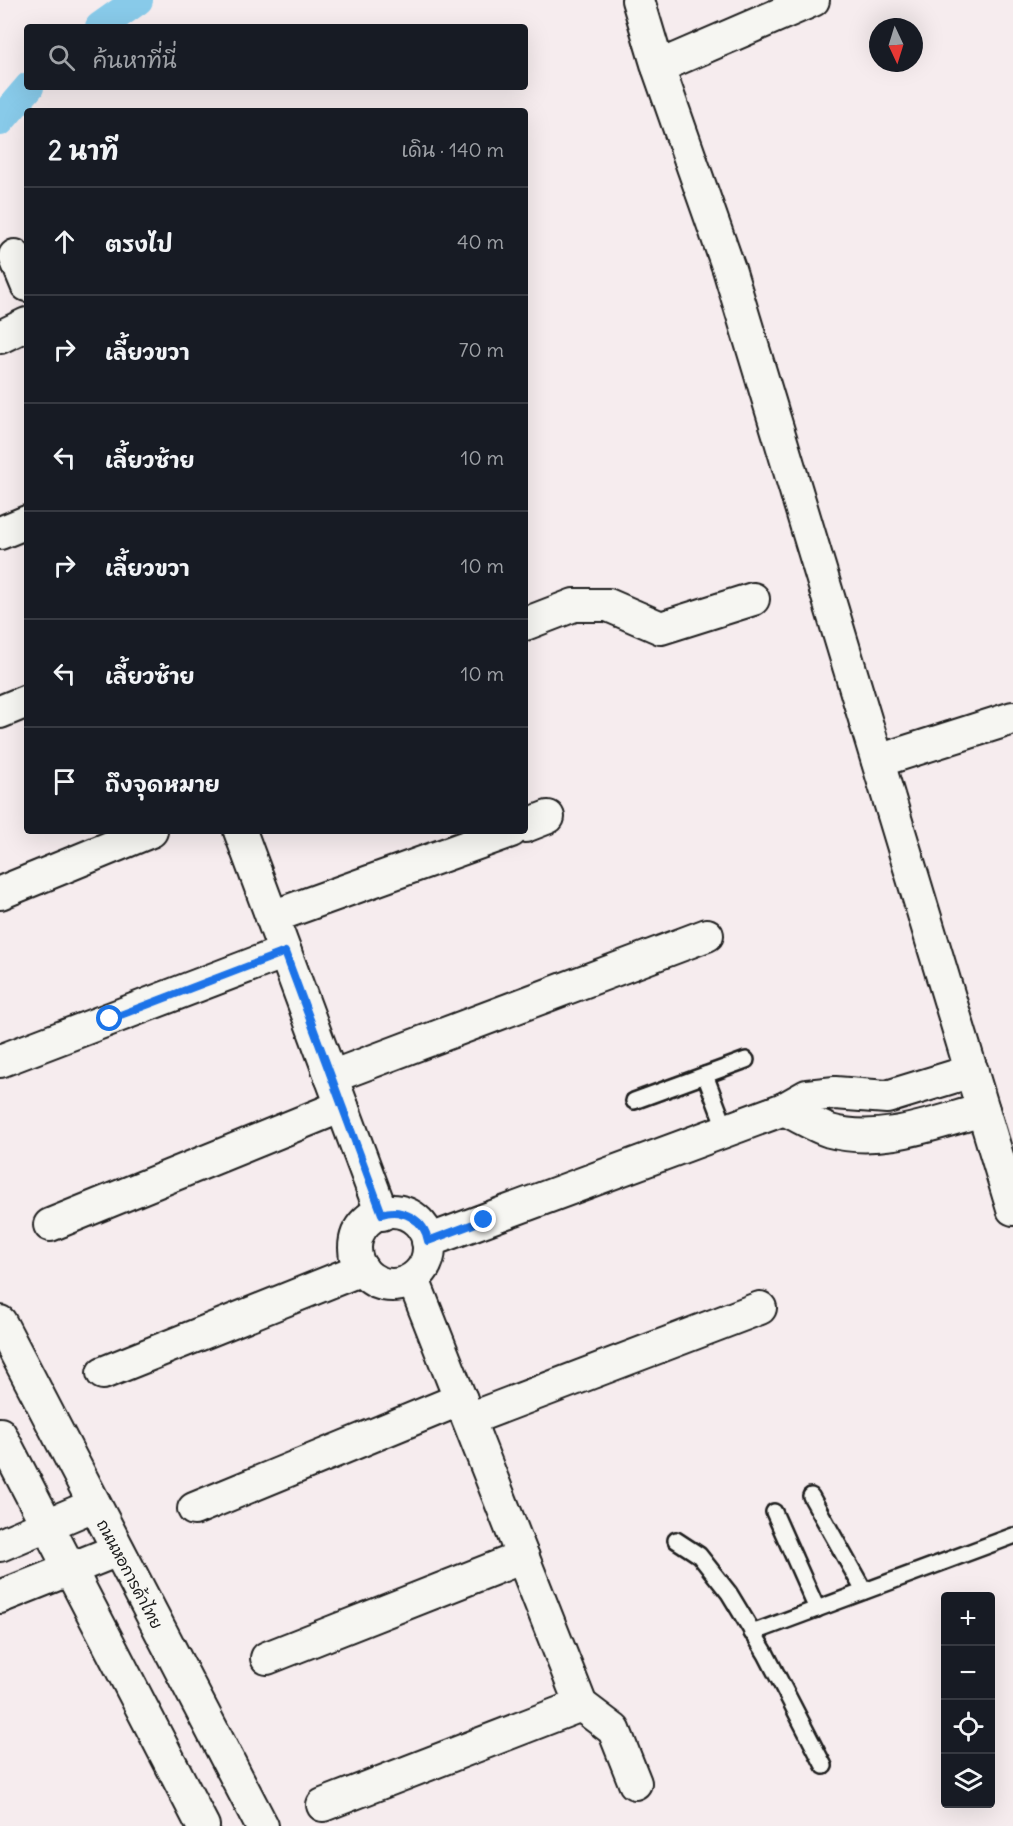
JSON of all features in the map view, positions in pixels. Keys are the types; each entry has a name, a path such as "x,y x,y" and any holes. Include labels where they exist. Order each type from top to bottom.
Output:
{"street":[{"path":"638,0 658,67 729,269 1013,1209"},
{"path":"658,67 813,0"},
{"path":"15,256 24,278"},
{"path":"0,337 24,325"},
{"path":"0,533 24,523"},
{"path":"528,623 574,605 608,605 661,628 753,599"},
{"path":"0,712 24,702"},
{"path":"878,761 1013,718"},
{"path":"0,893 144,834"},
{"path":"241,834 382,1214"},
{"path":"272,917 503,834"},
{"path":"331,1077 706,935"},
{"path":"0,1061 285,952"},
{"path":"428,1241 784,1109 807,1096 835,1093 887,1097 972,1071"},
{"path":"50,1225 342,1106"},
{"path":"784,1109 830,1131 869,1137 895,1133 983,1110"},
{"path":"399,1212 411,1216 427,1235 428,1259 422,1270 413,1279 403,1284 380,1283 370,1278 362,1269 356,1253 358,1235 365,1224 382,1214 399,1212"},
{"path":"103,1373 362,1269"},
{"path":"413,1279 581,1705 614,1730 635,1783"},
{"path":"194,1509 465,1409 760,1308"},
{"name":"ถนนหอการค้าไทย","path":"0,1322 261,1826"},
{"path":"0,1434 202,1826"},
{"path":"0,1545 94,1505"},
{"path":"0,1597 118,1550"},
{"path":"267,1658 523,1557"},
{"path":"323,1805 581,1705"}],"lane":[{"path":"634,1101 746,1060"},
{"path":"705,1075 726,1130"},
{"path":"811,1496 864,1591"},
{"path":"774,1512 817,1609"},
{"path":"752,1633 1013,1536"},
{"path":"676,1540 699,1555 729,1593 766,1654 824,1766"}],"waterway":[{"path":"104,24 138,0"},
{"path":"0,121 26,90"}],"route":[{"path":"110,1019 285,952 382,1214 399,1212 411,1216 420,1224 428,1241 484,1220"}]}
